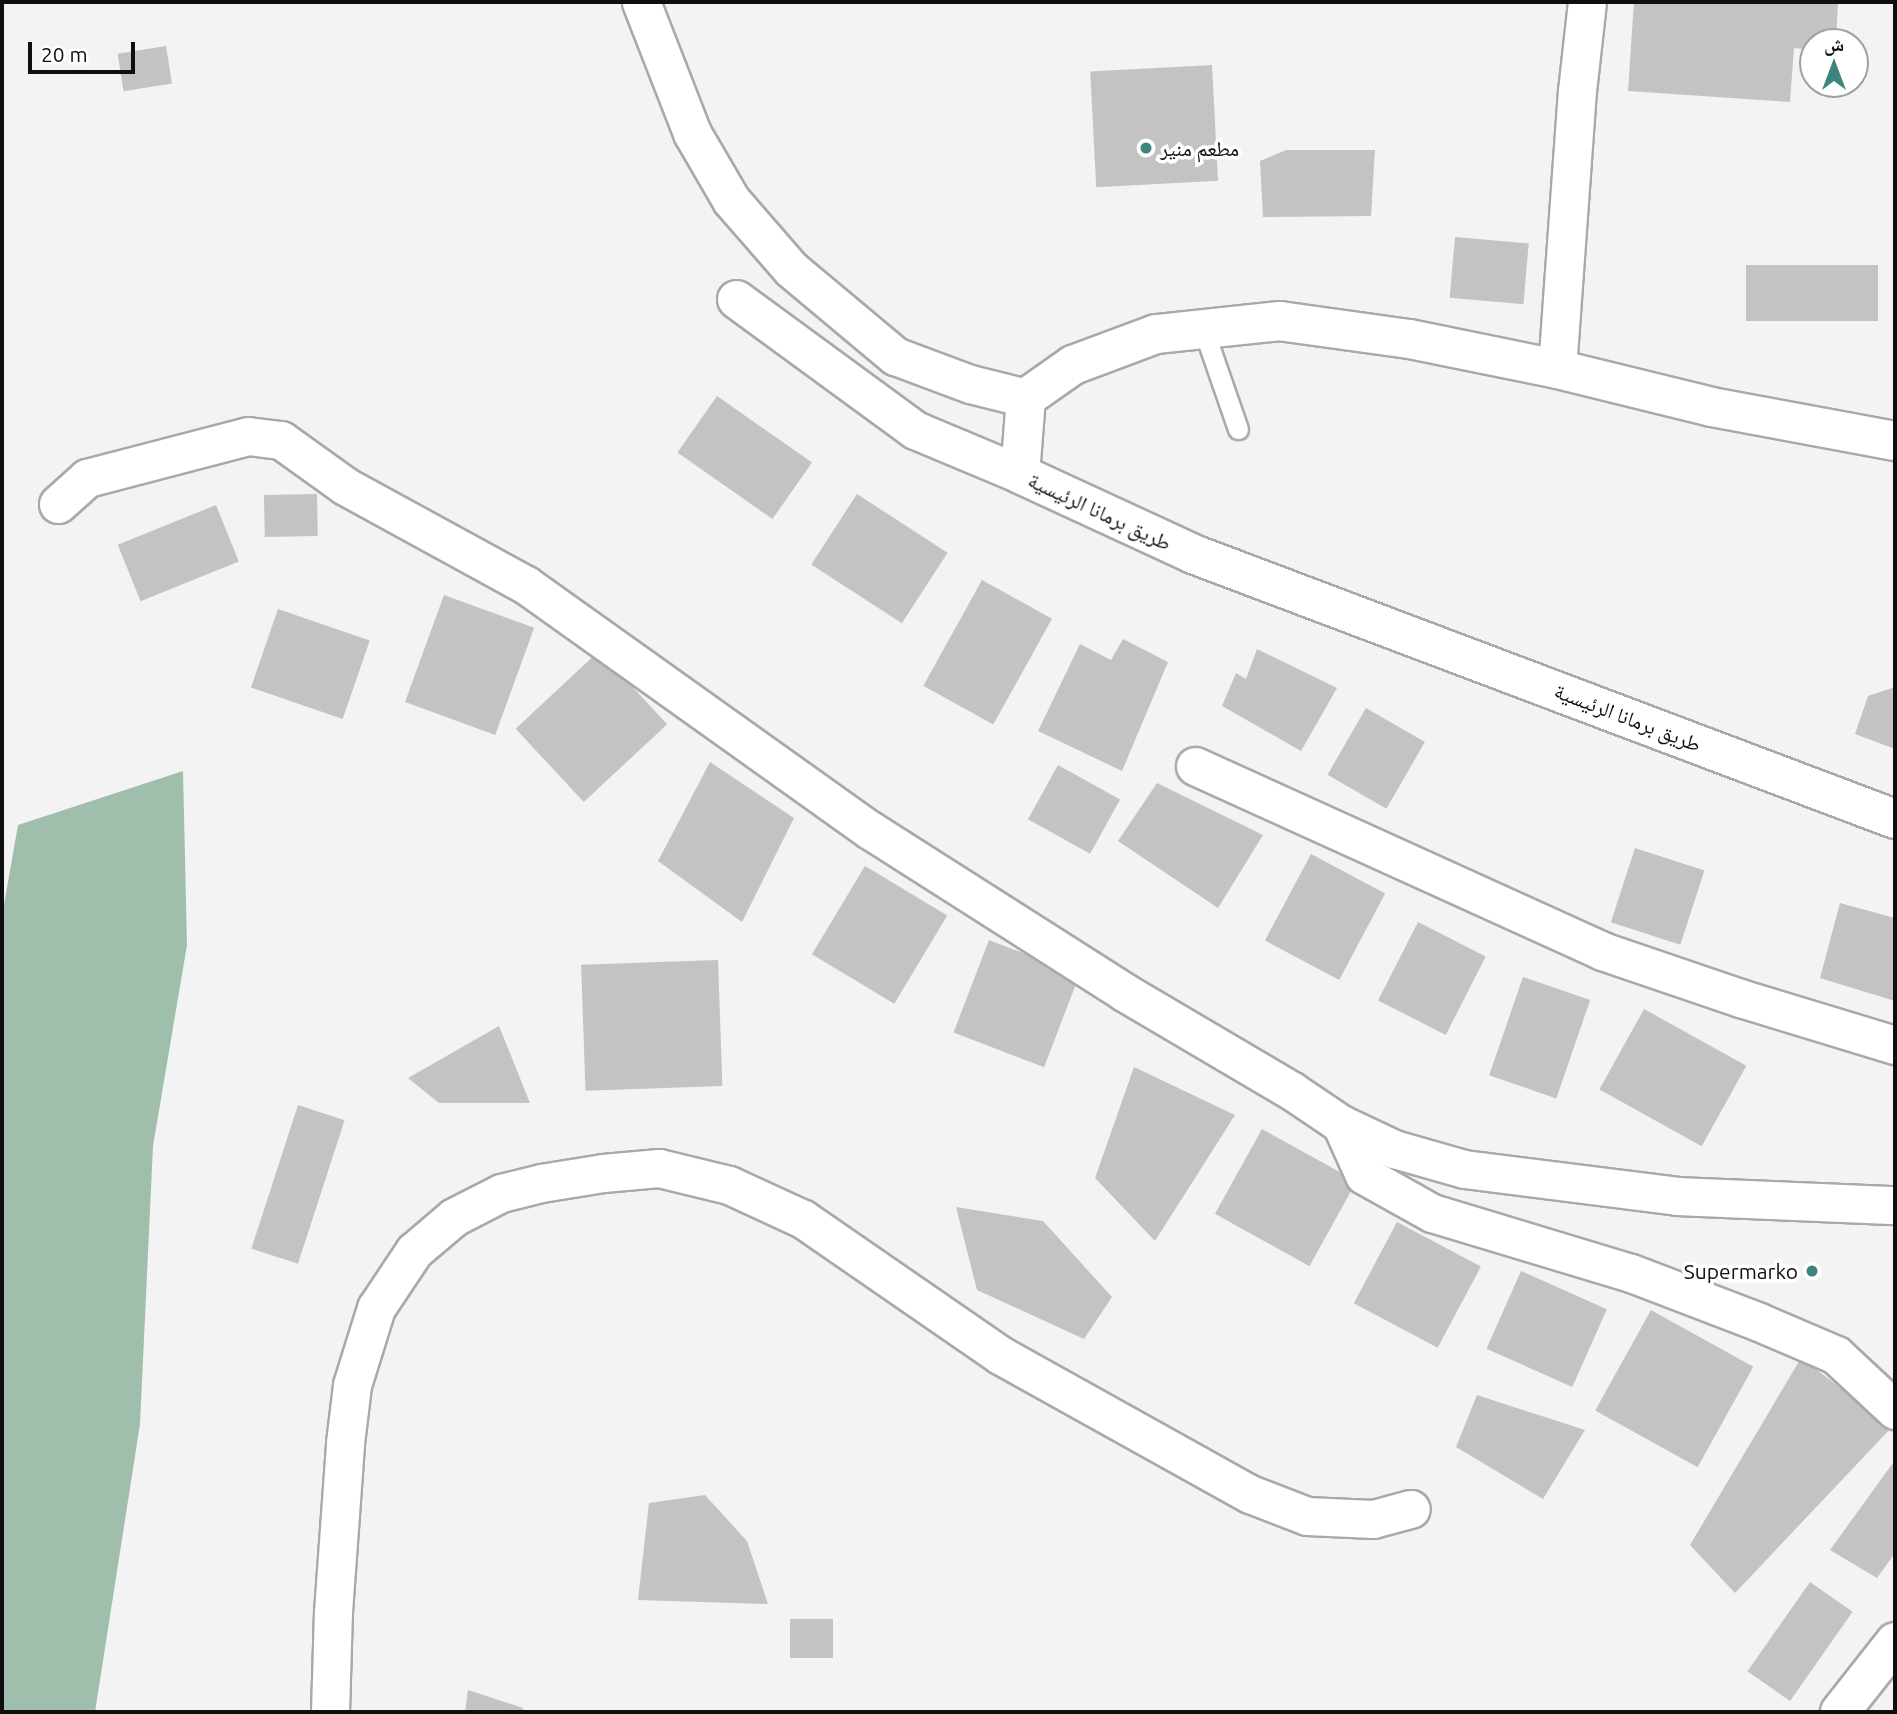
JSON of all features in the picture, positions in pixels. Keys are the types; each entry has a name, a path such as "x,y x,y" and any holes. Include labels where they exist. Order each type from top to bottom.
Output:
{"street":[{"path":"641,2 692,133 731,200 791,269 895,356 970,384 1026,398 1073,365 1156,334 1280,321 1409,339 1557,369 1712,407 1895,441"},
{"path":"1557,369 1587,2"},
{"path":"736,299 915,430 1020,474"},
{"name":"طريق برمانا الرئيسية","path":"1026,398 1020,474 1193,554 1895,819"},
{"path":"58,504 87,478 248,436 281,440 345,486 526,585 870,830 1124,992 1292,1091 1341,1124 1394,1149 1464,1169 1676,1196 1895,1205"},
{"path":"1195,766 1602,951 1740,998 1895,1045"},
{"path":"1341,1124 1364,1175 1432,1213 1631,1273 1759,1322 1836,1355 1895,1410"},
{"path":"330,1712 332,1612 345,1443 352,1385 376,1308 414,1251 454,1217 501,1193 541,1183 603,1172 659,1168 729,1185 803,1219 1000,1355 1250,1494 1307,1516 1373,1519 1411,1508"},
{"path":"1840,1712 1895,1642"}],"lane":[{"path":"1203,328 1238,429"}],"green space":[{"path":"183,771 187,945 153,1146 140,1424 95,1712 2,1712 2,916 18,825"}],"building":[{"path":"1634,2 1838,2 1837,28 1799,28 1799,49 1794,48 1790,102 1628,91"},
{"path":"166,46 172,84 124,91 118,54"},
{"path":"1212,65 1218,181 1096,187 1090,71"},
{"path":"1286,150 1375,150 1371,216 1263,217 1260,161"},
{"path":"1455,237 1529,243 1523,304 1450,298"},
{"path":"1746,265 1878,265 1878,321 1746,321"},
{"path":"717,396 812,463 772,519 677,453"},
{"path":"317,494 318,536 265,537 264,495"},
{"path":"857,494 948,553 902,623 811,564"},
{"path":"216,505 239,562 141,601 118,545"},
{"path":"982,580 1052,619 993,725 923,686"},
{"path":"444,595 534,628 495,735 405,702"},
{"path":"278,609 370,641 343,719 251,687"},
{"path":"1123,639 1168,662 1122,771 1038,731 1080,644 1111,660"},
{"path":"1257,649 1337,688 1301,751 1222,706 1236,673 1246,679"},
{"path":"599,651 667,724 584,802 516,729"},
{"path":"1895,687 1895,749 1855,734 1868,696"},
{"path":"1366,708 1425,742 1386,809 1328,775"},
{"path":"710,762 794,818 742,922 658,861"},
{"path":"1058,765 1120,799 1090,854 1028,819"},
{"path":"1157,783 1263,835 1218,908 1118,841"},
{"path":"1635,848 1704,871 1680,945 1611,922"},
{"path":"1311,854 1385,893 1339,980 1265,941"},
{"path":"865,866 947,915 894,1004 812,954"},
{"path":"1840,903 1895,918 1895,1001 1820,978"},
{"path":"1418,922 1486,957 1446,1035 1378,1000"},
{"path":"989,940 1080,975 1044,1067 954,1032"},
{"path":"718,960 722,1086 585,1091 581,965"},
{"path":"1523,977 1590,1000 1556,1098 1489,1075"},
{"path":"1644,1009 1746,1066 1702,1146 1599,1089"},
{"path":"499,1026 530,1103 439,1103 408,1078"},
{"path":"1134,1067 1235,1115 1155,1241 1095,1178"},
{"path":"298,1105 345,1120 298,1264 251,1249"},
{"path":"1262,1129 1356,1181 1309,1266 1215,1214"},
{"path":"956,1207 1043,1221 1112,1297 1084,1339 977,1290"},
{"path":"1397,1222 1481,1267 1438,1348 1354,1303"},
{"path":"1521,1271 1607,1309 1572,1387 1486,1349"},
{"path":"1651,1310 1753,1367 1698,1467 1595,1411"},
{"path":"1801,1358 1892,1427 1735,1593 1690,1545"},
{"path":"1477,1395 1585,1430 1543,1499 1456,1447"},
{"path":"1895,1460 1895,1553 1877,1578 1830,1550"},
{"path":"705,1495 747,1541 768,1604 638,1600 649,1503"},
{"path":"1810,1582 1853,1612 1790,1701 1747,1671"},
{"path":"790,1619 833,1619 833,1658 790,1658"},
{"path":"468,1690 523,1708 523,1712 465,1712"}],"place":[{"name":"مطعم منير","path":"1146,148"},
{"name":"Supermarko","path":"1812,1271"}]}
